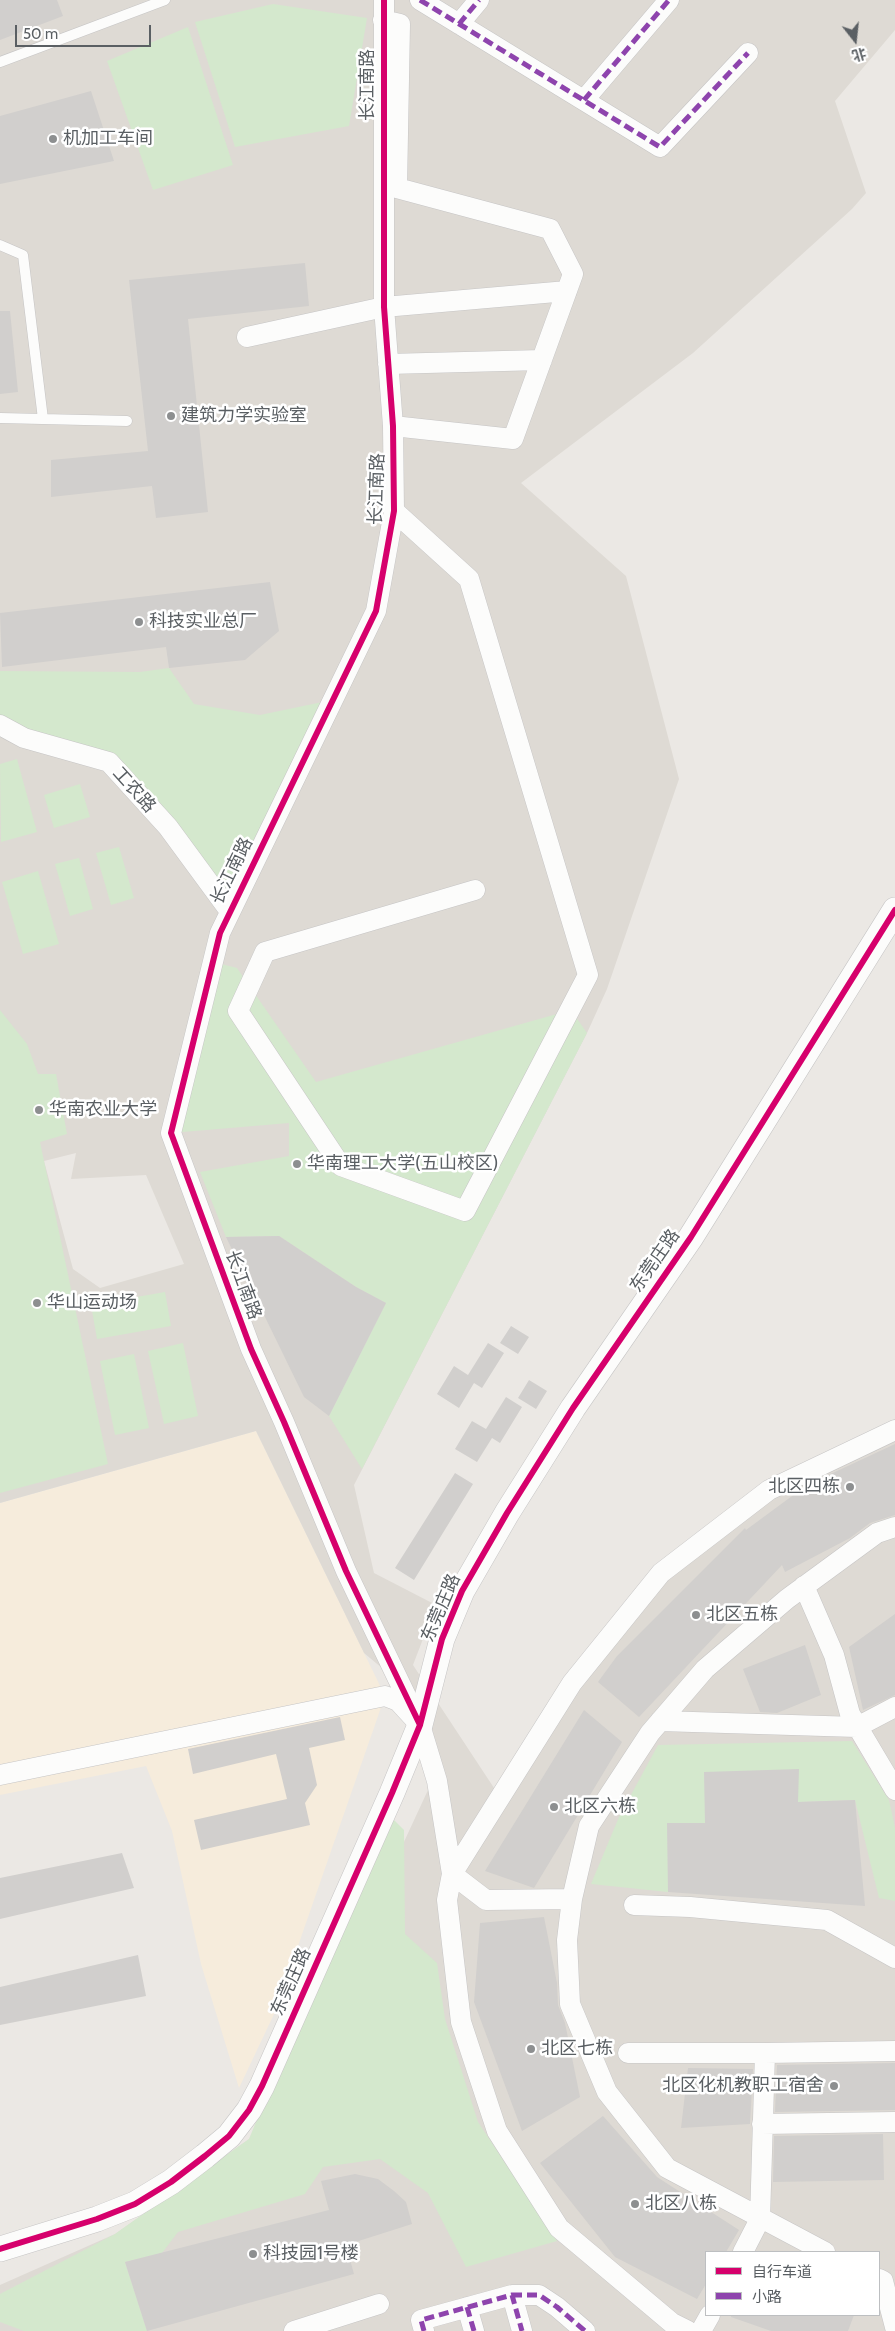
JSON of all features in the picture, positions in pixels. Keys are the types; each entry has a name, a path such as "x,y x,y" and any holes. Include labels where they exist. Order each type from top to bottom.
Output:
{"street":[{"path":"420,0 660,147 748,53"},
{"path":"459,24 479,0"},
{"path":"584,100 669,0"},
{"path":"383,10 400,24 397,188 550,230 573,274 513,439 393,426"},
{"name":"长江南路","path":"383,10 384,307 393,426 394,511 376,611 229,910 220,933 171,1133 251,1349 284,1422 346,1571 420,1725 437,1781 452,1874"},
{"path":"247,336 384,307 567,292"},
{"path":"388,364 542,360"},
{"path":"394,511 469,579 588,975 465,1211 341,1166 238,1011 265,952 475,890"},
{"name":"工农路","path":"0,725 24,738 109,762 168,827 229,910"},
{"name":"东莞庄路","path":"0,2249 97,2219 135,2204 171,2182 229,2136 249,2110 262,2086 392,1793 420,1725 442,1639 462,1591 573,1408 701,1221 895,910"},
{"path":"688,2331 672,2323 559,2228 497,2131 461,2022 447,1900 452,1874 572,1683 662,1573 769,1490 895,1430"},
{"path":"822,2251 760,2220 667,2168 607,2092 570,2004 567,1940 572,1899 590,1826 650,1733 705,1669 804,1586 877,1533 895,1527"},
{"path":"804,1586 834,1655 850,1714 895,1790"},
{"path":"0,1774 385,1696 398,1701 420,1725"},
{"path":"660,1721 857,1727 895,1707"},
{"path":"452,1874 486,1900 572,1899"},
{"path":"634,1905 690,1907 827,1920 895,1958"},
{"path":"628,2053 895,2051"},
{"path":"744,2251 760,2220 765,2053"},
{"path":"762,2124 895,2122"},
{"path":"880,2280 883,2281 894,2329"},
{"path":"424,2331 421,2320 512,2296 539,2295 572,2324 585,2331"},
{"path":"512,2296 522,2331"},
{"path":"294,2331 379,2304"},
{"path":"467,2307 474,2331"},
{"path":"701,2331 709,2316"}],"lane":[{"path":"0,62 165,0"},
{"path":"0,245 23,255 44,419"},
{"path":"0,418 127,422"}],"shaded area":[{"name":"华南理工大学(五山校区)","path":"0,0 895,0 895,30 835,101 866,193 852,209 693,353 521,483 626,576 679,779 607,989 587,1033 354,1485 374,1573 436,1605 413,1665 496,1791 571,1673 768,1480 895,1419 895,2331 0,2331 0,2285 115,2234 249,2139 358,1941 441,1762 425,1704 364,1653 256,1431 0,1503","holes":["76,1153 71,1179 146,1175 184,1264 100,1288 73,1269 44,1161"]},
{"path":"256,1431 385,1696 275,2012 239,2088 201,1964 172,1831 146,1766 0,1795 0,1503"}],"green space":[{"path":"273,4 367,18 349,126 235,147 195,22"},
{"path":"188,27 233,165 153,190 107,61"},
{"path":"169,668 194,704 260,715 332,700 229,910 109,762 0,725 0,671 140,672"},
{"path":"17,759 37,832 1,842 0,764"},
{"path":"80,784 90,817 54,828 44,795"},
{"path":"119,847 134,898 111,905 96,853"},
{"path":"79,858 93,909 70,916 55,864"},
{"path":"38,871 59,944 23,954 2,882"},
{"path":"213,962 237,968 316,1082 571,1010 587,1033 362,1469 329,1416 386,1303 356,1287 279,1236 226,1237 200,1172 289,1156 289,1123 171,1133"},
{"name":"华山运动场","path":"0,1010 27,1044 38,1074 56,1074 67,1134 40,1142 108,1464 0,1493"},
{"path":"165,1292 171,1326 97,1339 91,1305"},
{"path":"183,1343 198,1416 164,1424 148,1351"},
{"path":"134,1354 149,1428 115,1435 100,1361"},
{"path":"852,1741 889,1800 895,1828 895,1901 879,1898 855,1800 798,1802 705,1823 668,1823 668,1892 591,1884 619,1817 658,1745"},
{"path":"384,1810 404,1830 405,1934 437,1963 445,2019 478,2122 557,2241 466,2267 428,2193 380,2159 323,2167 305,2194 178,2232 162,2253 125,2262 147,2331 24,2331 0,2322 0,2294 115,2234 249,2139"}],"building":[{"path":"0,0 57,0 63,16 0,40"},
{"name":"机加工车间","path":"91,91 114,161 0,184 0,116"},
{"name":"建筑力学实验室","path":"305,263 309,306 188,319 208,512 156,518 152,486 51,497 51,460 148,451 129,280"},
{"path":"0,311 10,311 18,392 0,394"},
{"name":"科技实业总厂","path":"270,582 279,631 245,660 169,668 166,647 2,667 0,613"},
{"path":"279,1236 356,1287 386,1303 329,1416 304,1397 226,1237"},
{"path":"511,1326 529,1337 518,1354 500,1343"},
{"path":"488,1343 504,1353 482,1388 474,1383 459,1408 437,1394 454,1366 468,1375"},
{"path":"529,1380 547,1391 536,1409 518,1398"},
{"path":"506,1397 522,1407 500,1443 492,1438 477,1462 455,1449 472,1421 486,1429"},
{"path":"895,1444 895,1515 870,1523 850,1538 785,1572 782,1565 639,1717 598,1682 617,1656 745,1528 746,1530 807,1485"},
{"path":"455,1473 473,1484 414,1580 395,1568"},
{"path":"895,1614 895,1695 863,1710 849,1647"},
{"path":"805,1645 821,1695 777,1713 760,1712 743,1669"},
{"name":"北区六栋","path":"584,1710 622,1742 534,1888 485,1871"},
{"path":"340,1717 345,1740 309,1748 317,1785 305,1803 310,1825 201,1850 194,1820 287,1799 276,1754 193,1774 188,1749"},
{"path":"799,1769 798,1802 855,1800 865,1906 668,1892 667,1823 705,1823 704,1772"},
{"path":"122,1853 134,1888 0,1919 0,1878"},
{"name":"北区七栋","path":"544,1917 557,1983 558,2005 565,2023 580,2097 522,2131 474,2002 480,1923"},
{"path":"138,1955 146,1996 0,2025 0,1987"},
{"name":"北区化机教职工宿舍","path":"895,2063 895,2110 775,2112 777,2065"},
{"path":"688,2068 753,2069 750,2124 681,2128"},
{"name":"北区八栋","path":"603,2116 657,2177 739,2230 727,2251 705,2251 705,2286 697,2299 615,2257 540,2163"},
{"path":"883,2134 884,2180 773,2182 774,2136"},
{"name":"科技园1号楼","path":"355,2174 378,2179 394,2191 406,2202 412,2224 346,2245 354,2274 147,2331 125,2262 329,2210 321,2181"},
{"path":"854,2316 848,2331 771,2331 731,2317"}],"marked path":[{"path":"420,0 660,147 748,53"},
{"path":"459,24 479,0"},
{"path":"584,100 669,0"},
{"path":"512,2295 539,2295 557,2307 585,2331"},
{"path":"424,2331 421,2320 512,2295 522,2331"},
{"path":"467,2307 474,2331"}],"cycle path":[{"path":"384,0 384,307 393,426 394,511 376,611 220,933 171,1133 251,1349 284,1422 346,1571 420,1725"},
{"path":"0,2249 97,2219 135,2204 171,2182 205,2156 229,2136 249,2110 262,2086 392,1793 420,1725 442,1639 462,1591 507,1513 573,1408 691,1237 895,910"}],"place":[{"name":"机加工车间","path":"53,139"},
{"name":"建筑力学实验室","path":"171,416"},
{"name":"科技实业总厂","path":"139,622"},
{"name":"华南农业大学","path":"39,1110"},
{"name":"华南理工大学(五山校区)","path":"297,1164"},
{"name":"华山运动场","path":"37,1303"},
{"name":"北区四栋","path":"850,1487"},
{"name":"北区五栋","path":"696,1615"},
{"name":"北区六栋","path":"554,1807"},
{"name":"北区七栋","path":"531,2049"},
{"name":"北区化机教职工宿舍","path":"834,2086"},
{"name":"北区八栋","path":"635,2204"},
{"name":"科技园1号楼","path":"253,2254"}]}
